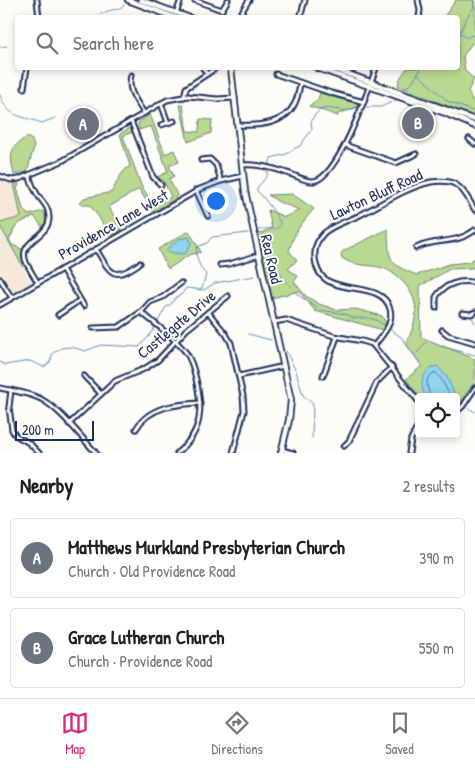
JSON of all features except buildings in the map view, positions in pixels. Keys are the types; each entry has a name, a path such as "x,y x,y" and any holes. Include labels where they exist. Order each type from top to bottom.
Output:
{"main road":[{"path":"128,0 171,15"},
{"path":"141,0 172,15"},
{"name":"Rea Road","path":"232,70 243,176 258,255 290,397 291,411 281,451"},
{"path":"323,70 445,113 475,126"},
{"path":"338,70 475,120"}],"street":[{"path":"37,0 38,15"},
{"path":"174,15 181,0"},
{"path":"194,0 222,10 228,0"},
{"path":"240,15 249,0"},
{"path":"301,15 305,0"},
{"path":"419,15 419,1 425,0"},
{"path":"24,88 27,70"},
{"path":"204,70 207,74"},
{"path":"184,97 186,88 213,70"},
{"path":"242,165 275,169 314,181 321,178 345,146 375,70"},
{"path":"276,74 300,84 364,102"},
{"path":"131,75 130,91 144,113"},
{"path":"238,126 264,125 286,114 294,105 300,84"},
{"path":"0,176 16,180 76,155 161,103 184,97 235,98"},
{"path":"161,103 168,123"},
{"path":"131,121 153,177 161,185"},
{"path":"161,125 174,121"},
{"path":"468,139 475,144"},
{"path":"345,146 396,163 416,154"},
{"path":"202,160 210,159 216,165 222,181"},
{"path":"29,176 35,192 46,204 49,217 48,226 44,233 30,242 24,255 38,283"},
{"name":"Providence Lane West","path":"0,305 196,190 243,176"},
{"name":"Lawton Bluff Road","path":"374,346 389,324 391,313 389,306 384,298 376,292 339,286 325,278 319,271 315,260 316,247 321,237 335,227 416,187 432,182 443,181 458,186 475,210"},
{"path":"196,190 208,216"},
{"path":"416,248 463,238 475,230"},
{"path":"96,249 108,269 115,274 125,273 140,263"},
{"path":"220,265 258,255"},
{"path":"62,269 84,306"},
{"path":"0,278 12,298"},
{"path":"436,308 436,297 446,287 460,282 475,283"},
{"path":"93,328 119,327 141,312 150,302 163,297 181,284"},
{"name":"Castlegate Drive","path":"68,424 118,379 154,363 186,330 228,296"},
{"path":"58,315 80,300"},
{"path":"141,312 176,342 192,362 200,412 195,432 190,442 177,453"},
{"path":"208,312 226,334 231,344 243,396 244,411 233,453"},
{"path":"462,312 471,314 475,312"},
{"path":"274,322 286,320 337,337 362,341 374,346 415,397"},
{"path":"442,330 453,336 475,343"},
{"path":"323,376 337,337"},
{"path":"239,376 284,366"},
{"path":"344,446 349,441 377,382 392,367"},
{"path":"84,376 100,394"},
{"path":"0,388 29,395 46,402 96,453"},
{"path":"460,409 475,388"},
{"path":"11,390 9,407 12,430 29,443 38,453"},
{"path":"136,429 142,421 165,406 200,403"},
{"path":"409,453 411,439 415,432"},
{"path":"281,451 293,453"}],"shaded area":[{"path":"0,179 14,183 22,217 0,223"},
{"path":"0,227 32,283 12,294 0,273"}],"green space":[{"path":"456,0 475,0 475,43 472,43 463,56 465,71 474,79 468,91 475,106 475,117 398,86 399,80 406,70 460,70 460,15 445,15"},
{"path":"320,93 359,104 359,106 338,114 338,116 309,106 318,99"},
{"path":"180,105 183,105 187,131 199,132 200,119 212,120 211,133 188,142"},
{"path":"150,114 165,154 174,150 179,162 169,166 174,176 169,179 177,195 175,199 153,212 139,189 109,207 122,230 112,235 108,234 90,205 84,205 80,202 84,198 112,192 117,181 130,166 120,134 130,128 135,131 123,136 141,185 150,200 158,204 171,197 164,181 157,177 168,172 151,126 139,130 138,123"},
{"path":"27,137 32,140 34,147 27,172 14,175 11,158 13,149"},
{"path":"14,183 18,183 19,186 17,187 23,209 28,215 44,211 46,220 43,228 34,216 18,224 13,230 9,239 12,245 22,249 23,267 0,226 0,223 21,217"},
{"path":"292,194 314,209 298,228 289,251 297,260 288,269 298,276 294,282 306,296 319,304 337,310 356,309 382,316 386,323 383,330 315,311 299,291 272,298 258,234 272,229 268,210 285,217 300,210 279,202 268,195"},
{"path":"388,229 390,254 395,264 417,275 449,264 469,262 475,258 475,266 472,268 450,269 420,286 421,337 475,359 475,381 460,402 460,393 417,393 406,379 422,366 406,344 413,326 416,310 411,294 399,278 391,272 378,267 347,261 342,258 341,254 343,251"},
{"path":"189,231 201,252 189,255 168,269 158,249"}],"water":[{"path":"189,237 191,244 185,254 166,250 179,239"},
{"path":"437,366 446,376 454,393 424,393 422,388 423,378 432,368"}],"waterway":[{"path":"460,32 474,7 473,0"},
{"path":"99,15 119,9 124,5"},
{"path":"460,33 467,38 475,35"},
{"path":"0,47 7,46"},
{"path":"405,88 411,84 421,70"},
{"path":"417,73 447,101 475,112"},
{"path":"0,95 3,103 16,115 42,123 55,118"},
{"path":"366,107 381,107 396,100"},
{"path":"269,166 271,158 287,154 300,146 312,129 311,122 314,116 320,110 327,108 348,111 358,107"},
{"path":"259,230 272,228 274,230 281,225 277,216 257,191 257,188 267,176 268,170"},
{"path":"200,290 206,274 198,261 197,247 207,243 212,237 248,233"},
{"path":"268,273 277,270 298,295 320,310 345,314 353,318 368,318 386,326"},
{"path":"157,323 166,307 176,297 181,295 186,288 204,290 215,283 255,276"},
{"path":"472,318 475,323"},
{"path":"0,362 5,365 30,361 44,367 50,362 53,353 61,348 72,347 85,351 101,345 139,347 155,327"},
{"path":"389,328 402,338 423,368"},
{"path":"248,334 271,340"},
{"path":"417,353 428,340 440,346 475,355"},
{"path":"286,351 296,371 303,395 313,404 312,438"},
{"path":"468,408 475,412"}],"place":[{"name":"Grace Lutheran Church","path":"418,123"},
{"name":"Matthews Murkland Presbyterian Church","path":"83,124"}]}
